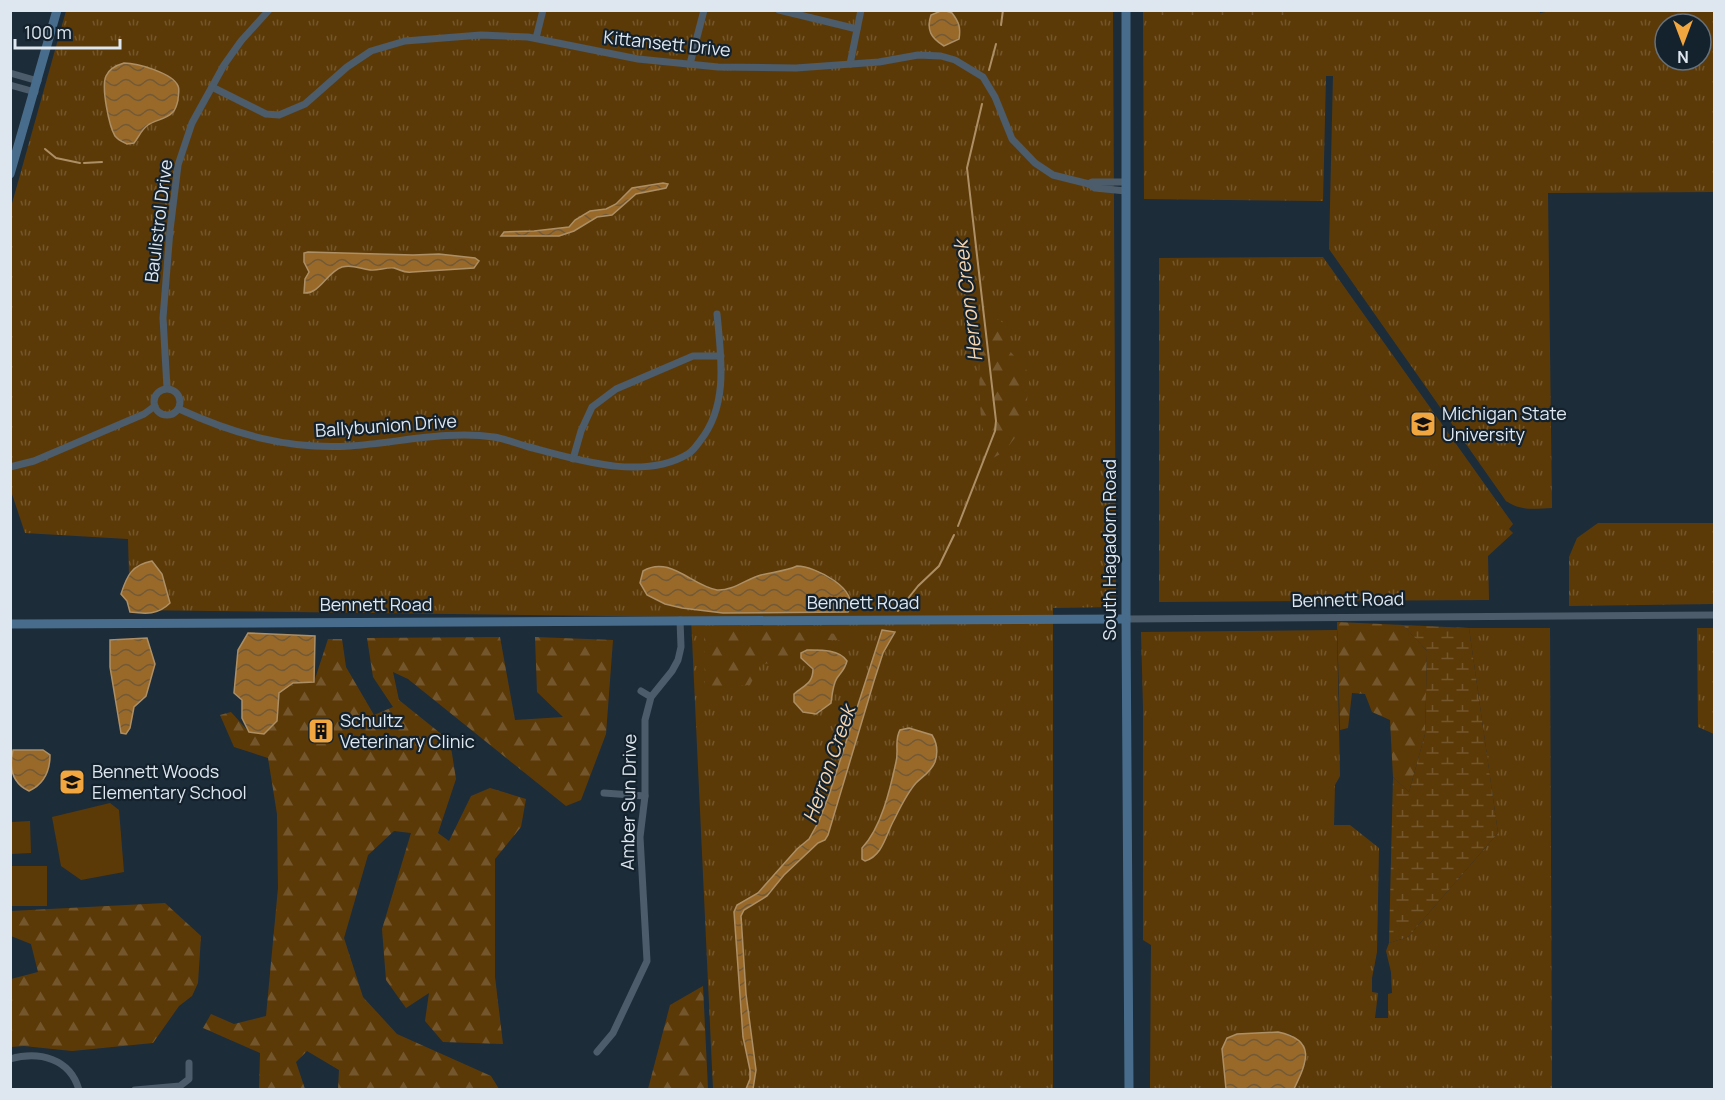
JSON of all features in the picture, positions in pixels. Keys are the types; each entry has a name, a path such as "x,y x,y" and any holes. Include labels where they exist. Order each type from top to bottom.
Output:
{"street":[{"path":"10,174 57,10"},
{"name":"Baulistrol Drive","path":"167,388 163,318 178,165 192,123 224,65 241,41 269,10"},
{"path":"536,38 543,10"},
{"path":"690,64 704,10"},
{"path":"779,10 857,29"},
{"path":"849,64 861,10"},
{"name":"South Hagadorn Road","path":"1126,10 1129,1089"},
{"name":"Kittansett Drive","path":"212,87 266,114 279,115 306,104 347,67 371,51 405,40 481,35 536,38 628,57 718,67 796,68 918,56 941,56 955,60 983,77 995,97 1012,139 1035,163 1053,175 1089,184 1092,182 1126,186"},
{"path":"10,73 38,81"},
{"path":"10,85 35,93"},
{"name":"Ballybunion Drive","path":"179,409 217,426 250,437 302,446 349,446 451,435 494,437 573,459 635,468 663,465 690,453 708,431 720,399 721,356 717,314"},
{"path":"573,459 581,430 592,407 616,389 693,356 721,356"},
{"path":"167,388 175,390 180,397 179,409 165,415 155,406 154,398 167,388"},
{"path":"10,467 34,460 144,414 155,406"},
{"name":"Bennett Road","path":"10,624 1714,615"},
{"name":"Amber Sun Drive","path":"597,1052 613,1033 647,961 640,837 645,796 645,720 651,697 678,660 681,647 680,620"},
{"path":"641,691 651,697"},
{"path":"604,792 645,796"},
{"path":"10,1059 33,1055 59,1062 72,1076 79,1089"},
{"path":"135,1089 180,1086 189,1079 189,1063"}],"green space":[{"path":"1309,10 1540,10 1540,13 1557,10 1714,11 1714,192 1548,193 1552,508 1522,508 1506,501 1329,249 1333,76 1326,76 1323,201 1144,199 1143,15 1308,15"},
{"path":"1309,10 1309,15 1143,15 1143,11"},
{"path":"66,11 1113,11 1116,607 1053,608 1053,1089 713,1089 691,617 130,610 128,539 25,533 11,491 11,207"},
{"path":"1323,257 1513,524 1509,529 1513,533 1488,556 1489,600 1159,602 1159,258"},
{"path":"995,318 1007,325 1008,349 1030,374 1024,426 1004,452 993,458 987,446 981,415 980,334"},
{"path":"1598,523 1714,523 1714,604 1569,606 1569,557 1577,538"},
{"path":"1337,622 1403,625 1427,651 1425,734 1409,792 1393,777 1390,720 1372,712 1365,694 1352,693 1348,728 1340,730"},
{"path":"1403,625 1469,628 1498,833 1408,937 1389,943 1393,777 1409,792 1425,734 1427,651"},
{"path":"1469,628 1550,628 1552,1089 1294,1089 1306,1062 1292,1035 1278,1032 1237,1034 1222,1050 1226,1089 1150,1089 1151,945 1143,940 1141,632 1337,630 1340,776 1335,785 1334,825 1350,825 1379,848 1377,952 1372,992 1378,993 1375,1018 1388,1018 1388,994 1392,993 1391,972 1386,951 1389,943 1408,937 1498,833"},
{"path":"1697,628 1714,628 1714,734 1698,727"},
{"path":"704,629 844,634 843,640 810,640 793,661 761,664 750,685 705,688"},
{"path":"500,637 515,720 563,717 537,692 535,637 613,640 606,734 581,800 566,806 408,679 393,672 399,700 450,741 456,779 438,833 449,841 471,796 490,788 526,799 521,827 495,859 495,977 503,1044 443,1042 425,1021 429,993 406,1008 386,980 382,929 411,833 394,831 368,855 344,938 363,997 397,1034 491,1076 499,1089 338,1089 339,1070 307,1051 296,1062 305,1089 259,1089 260,1053 203,1028 211,1014 234,1024 266,1016 278,888 277,814 268,758 234,747 220,715 231,712 249,732 264,734 274,704 284,689 301,682 314,682 328,639 342,639 346,667 374,715 393,707 373,677 367,638"},
{"path":"110,803 119,810 124,872 81,880 61,866 52,817"},
{"path":"30,821 31,853 11,854 11,822"},
{"path":"11,866 47,866 47,906 11,906"},
{"path":"165,903 201,936 198,983 192,996 179,1006 153,1043 72,1051 24,1046 11,1047 11,979 38,972 31,944 11,936 11,911"},
{"path":"703,986 708,1089 648,1089 670,1005"}],"water":[{"path":"943,10 952,13 958,22 960,32 959,39 944,46 933,37 929,29 931,15"},
{"path":"124,63 162,73 175,81 179,89 176,108 173,112 148,125 134,143 127,144 115,136 108,116 104,89 107,74"},
{"path":"668,184 666,188 636,194 612,215 597,217 574,231 559,236 501,236 504,232 569,227 575,220 590,211 606,209 616,204 632,188"},
{"path":"304,253 439,254 475,258 479,261 474,268 409,272 394,268 373,270 346,266 332,273 315,290 304,293 305,279 309,272 304,262"},
{"path":"152,561 162,574 170,603 161,610 151,613 130,612 127,601 121,594 126,581 135,568"},
{"path":"797,566 815,570 843,588 851,604 848,612 723,613 682,608 665,604 647,595 640,583 643,571 653,567 662,567 672,569 708,587 723,590 761,575"},
{"path":"882,630 895,632 883,653 828,835 784,875 767,896 744,910 741,916 746,994 756,1070 753,1089 746,1089 750,1079 750,1070 743,1037 734,912 737,905 758,893 797,849 809,839 819,821"},
{"path":"248,633 315,636 314,682 293,683 279,693 277,721 264,734 249,732 242,718 242,700 234,693 238,650"},
{"path":"147,638 155,664 146,696 134,707 130,728 126,734 121,733 110,667 110,640"},
{"path":"807,650 834,652 847,661 835,683 831,703 816,714 803,712 794,702 794,694 807,684 813,674 813,669 801,658 801,653"},
{"path":"909,728 932,735 936,748 935,762 907,796 880,850 865,861 862,859 862,848 880,819 888,796 897,758 898,734 900,730"},
{"path":"13,750 43,750 50,755 45,776 39,785 29,791 19,784 13,774 11,762"},
{"path":"1278,1032 1299,1040 1306,1053 1294,1089 1226,1089 1222,1049 1227,1038 1237,1034"}],"waterway":[{"name":"Herron Creek","path":"1001,25 1003,10"},
{"name":"Herron Creek","path":"989,70 996,44"},
{"name":"Herron Creek","path":"958,526 995,431 996,421 967,168 982,104"},
{"path":"45,149 56,158 80,163"},
{"path":"84,163 102,162"},
{"name":"Herron Creek","path":"898,611 918,586 939,566 954,535"}],"place":[{"name":"Michigan State University","path":"1423,424"},
{"name":"Schultz Veterinary Clinic","path":"321,731"},
{"name":"Bennett Woods Elementary School","path":"72,782"}]}
